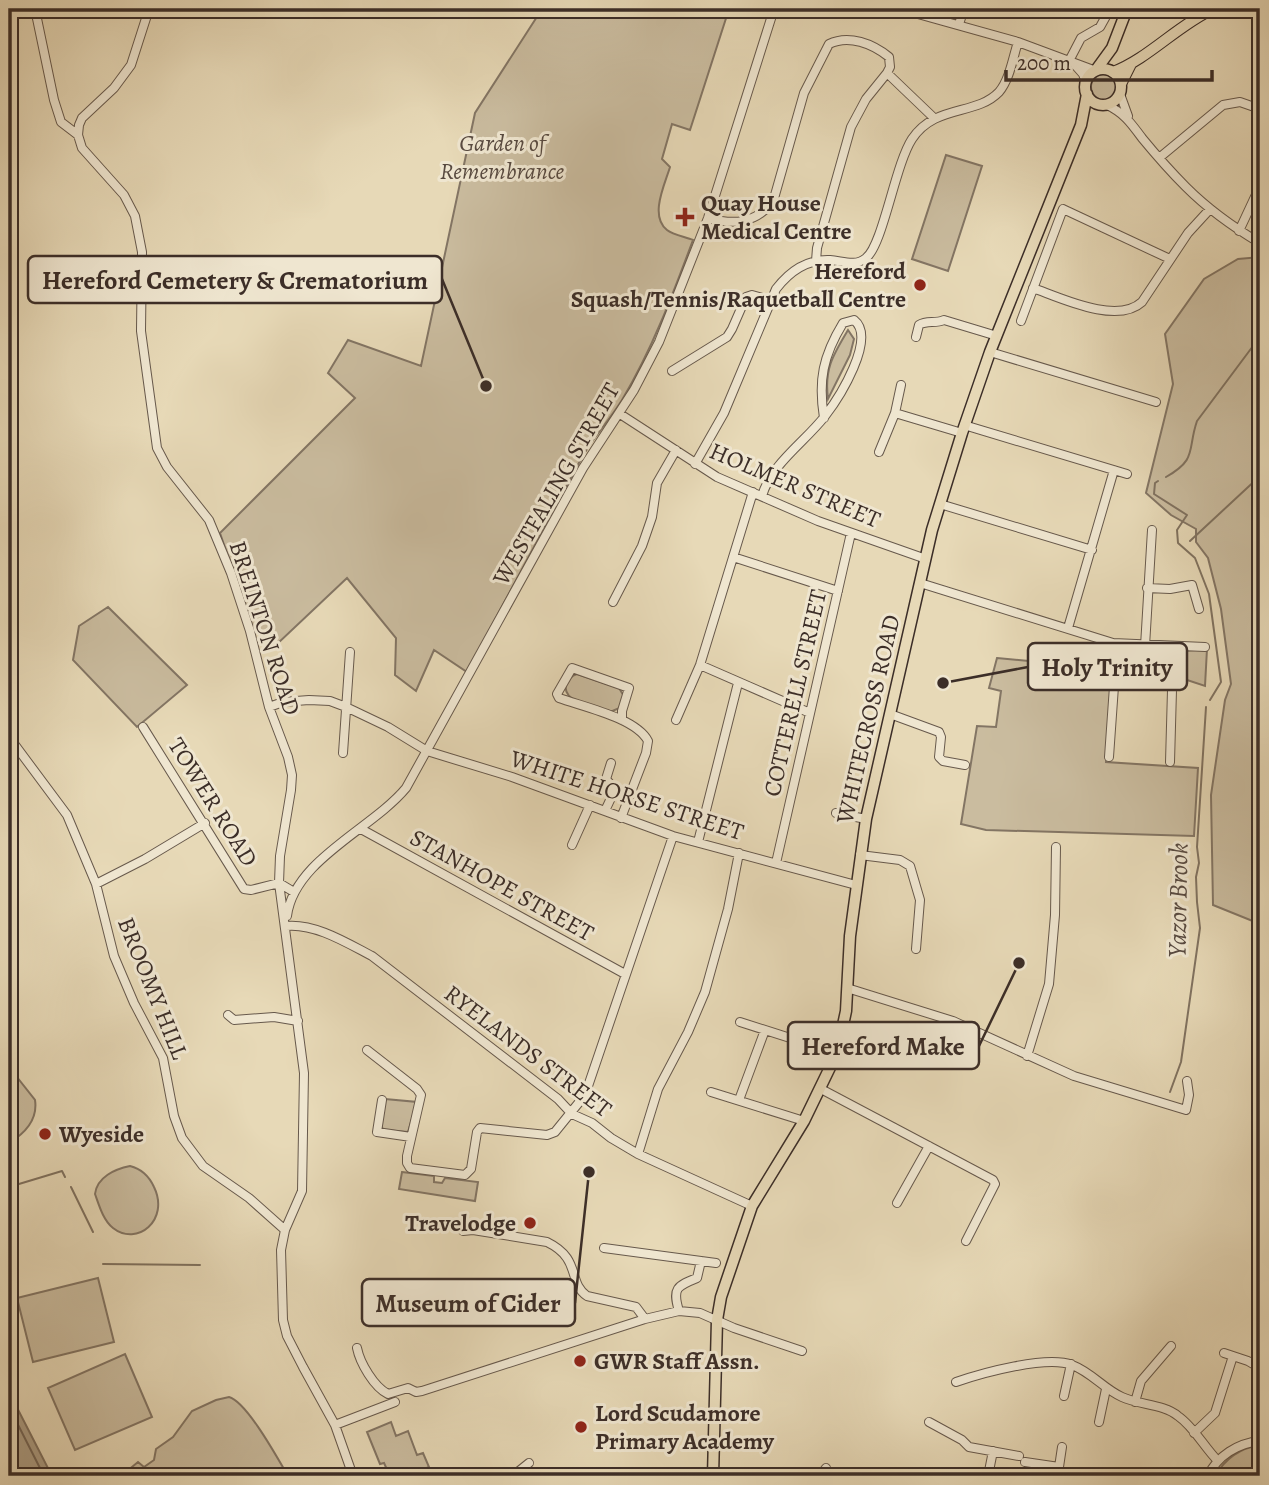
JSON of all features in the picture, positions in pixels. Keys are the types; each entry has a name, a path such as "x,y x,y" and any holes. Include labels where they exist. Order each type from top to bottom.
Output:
{"highway":[{"path":"1112,48 1112,71 1121,89 1115,101 1105,105 1093,102 1086,89 1112,48 1127,9"},
{"path":"1096,70 1112,71"},
{"name":"WHITECROSS ROAD","path":"713,1476 717,1320 721,1297 752,1206 804,1121 837,1053 846,1011 850,936 866,819 940,504 990,352 1081,125 1086,89"},
{"name":"WHITECROSS ROAD","path":"1081,125 1105,105"}],"main road":[{"path":"1112,71 1132,64 1210,9"},
{"path":"1121,89 1132,64"}],"street":[{"name":"BREINTON ROAD","path":"35,9 61,122 78,135 82,148 124,195 135,216 142,252 141,331 156,448 167,467 209,520 235,584 269,707 292,775 279,883 304,1073 301,1153 303,1182 301,1196 285,1230 281,1250 285,1328 335,1425 353,1476"},
{"path":"78,135 82,118 114,88 131,65 149,9"},
{"name":"WESTFALING STREET","path":"286,926 288,906 294,892 321,860 397,799 406,788 583,468 620,414 659,342 708,218 774,9"},
{"path":"900,9 1018,42 1096,70"},
{"path":"959,24 964,9"},
{"path":"1069,61 1081,38 1100,27 1110,9"},
{"path":"708,218 734,223 748,221 762,214 773,202 804,93 829,44 849,40 877,47 889,57 890,67 866,99 851,127 817,248 816,261"},
{"path":"695,464 724,413 769,300 784,279 797,268 816,261 858,263 867,258 876,242 904,153 913,138 934,118 986,101 998,92 1005,82 1018,42"},
{"path":"1069,61 1079,68 1086,89"},
{"path":"887,73 934,118"},
{"path":"1121,89 1129,119"},
{"path":"1159,158 1223,105 1240,102 1260,109"},
{"path":"1105,105 1121,111 1159,158 1210,209 1260,243"},
{"path":"1239,231 1260,186"},
{"path":"1021,321 1063,209 1170,258"},
{"path":"1033,288 1077,304 1125,311 1134,309 1142,302 1188,233 1210,209"},
{"path":"1034,242 1049,248"},
{"path":"672,371 727,337 746,297 752,295 769,300"},
{"path":"762,496 771,475 824,418 840,396 862,341 862,330 854,320 843,323 825,358 821,377 824,418"},
{"path":"916,337 919,325 944,320 996,336"},
{"path":"990,352 1156,402"},
{"path":"879,452 895,413 901,385"},
{"path":"895,413 1127,474"},
{"name":"HOLMER STREET","path":"620,414 717,477 818,522 926,559"},
{"path":"613,601 642,546 652,517 657,483 676,450"},
{"path":"1068,628 1114,470"},
{"path":"676,720 700,665 753,492"},
{"path":"940,504 1092,550"},
{"path":"1144,646 1152,530"},
{"name":"COTTERELL STREET","path":"776,863 851,533"},
{"path":"733,557 838,592"},
{"path":"920,583 1115,644 1205,647"},
{"path":"1147,588 1170,589 1192,585 1199,609"},
{"path":"1109,757 1115,644"},
{"path":"1170,762 1172,690 1180,674 1181,648"},
{"path":"343,753 350,652"},
{"path":"700,665 810,713"},
{"path":"621,817 646,753 648,741 640,730 622,720 559,698 557,694 569,671 576,668 629,688 622,720"},
{"path":"698,842 738,683"},
{"name":"WHITE HORSE STREET","path":"269,707 283,702 330,701 387,727 427,751 590,805 673,836 856,885"},
{"path":"890,714 939,732 939,757 943,761 965,765"},
{"name":"TOWER ROAD","path":"143,727 244,889 251,890 279,883 294,892"},
{"name":"BROOMY HILL","path":"9,737 67,815 96,884 114,956 134,1003 163,1058 174,1116 182,1138 203,1166 249,1198 285,1230"},
{"path":"605,811 614,791 606,779 611,763"},
{"path":"572,845 590,805"},
{"path":"836,813 866,819"},
{"path":"96,884 145,859 205,823"},
{"name":"STANHOPE STREET","path":"361,829 625,974"},
{"path":"367,1051 417,1089 421,1095 407,1156 410,1168 465,1175 471,1169 480,1128 551,1135 572,1114 584,1095 673,836"},
{"path":"1027,1056 1049,984 1055,915 1056,847"},
{"path":"638,1154 658,1089 688,1032 705,992 728,909 739,853"},
{"path":"860,855 900,860 910,866 920,900 916,949"},
{"name":"RYELANDS STREET","path":"286,926 309,928 372,956 558,1099 572,1114 592,1123 638,1154 752,1206"},
{"path":"847,988 953,1021 1074,1076 1186,1110 1189,1095 1187,1081"},
{"path":"228,1015 234,1020 274,1017 298,1021"},
{"path":"740,1022 837,1053"},
{"path":"739,1100 765,1030"},
{"path":"821,1089 995,1181 966,1241"},
{"path":"711,1092 804,1121"},
{"path":"382,1100 377,1132 411,1137"},
{"path":"897,1203 929,1146"},
{"path":"463,1231 473,1230 547,1242 570,1260 582,1292 587,1296 636,1307 645,1319"},
{"path":"604,1248 716,1263"},
{"path":"679,1311 677,1288 682,1283 697,1278 701,1261"},
{"path":"358,1348 359,1356 383,1392 395,1393 408,1388 416,1392 422,1391 645,1319 679,1311 699,1313 802,1351"},
{"path":"1135,1402 1141,1381 1163,1349"},
{"path":"1194,1433 1215,1413 1229,1355 1260,1368"},
{"path":"956,1382 1044,1362 1071,1364 1106,1389 1135,1402 1179,1416 1218,1461"},
{"path":"1064,1396 1063,1386 1071,1364"},
{"path":"1097,1416 1106,1389"},
{"path":"335,1425 395,1402"},
{"path":"929,1422 962,1440 969,1447 993,1451 1060,1472 1062,1447"},
{"path":"1208,1476 1218,1461 1242,1445 1260,1441"},
{"path":"988,1476 993,1451"},
{"path":"517,1472 529,1463"},
{"path":"820,1476 826,1468"}],"green space":[{"name":"Garden of Remembrance","path":"542,9 729,9 690,130 672,124 662,159 670,167 660,200 659,217 667,230 693,240 643,362 617,408 584,453 467,672 434,650 416,691 395,675 396,638 347,578 275,646 252,627 220,533 355,398 328,373 348,340 421,366 475,113"},
{"path":"1104,74 1113,78 1117,87 1113,96 1104,100 1095,96 1091,87 1095,78"},
{"path":"946,155 982,166 948,271 912,259"},
{"path":"1260,257 1260,411 1253,426 1260,455 1260,924 1213,905 1211,795 1225,700 1231,684 1221,609 1208,558 1196,542 1196,529 1171,515 1146,493 1173,384 1165,334 1204,279 1238,259"},
{"path":"848,330 854,339 850,355 828,399 827,379 831,363"},
{"path":"108,607 187,685 137,727 73,660 79,626"},
{"path":"1207,649 1205,686 1181,678 1183,651"},
{"path":"997,658 1112,669 1106,762 1198,768 1194,836 986,830 961,824 977,726 996,727 1001,691 989,688"},
{"path":"577,674 619,688 625,698 622,707 610,712 575,700 566,691 566,685 570,678"},
{"path":"9,1067 35,1100 35,1107 29,1126 9,1143"},
{"path":"385,1099 417,1102 408,1132 384,1130 381,1126"},
{"path":"130,1166 147,1176 158,1199 158,1210 154,1219 141,1232 132,1234 122,1233 110,1225 95,1194 103,1178 118,1169"},
{"path":"402,1172 434,1176 434,1182 442,1183 445,1178 478,1182 475,1201 399,1189"},
{"path":"98,1278 114,1342 33,1362 17,1298"},
{"path":"125,1354 152,1417 75,1450 48,1388"},
{"path":"229,1397 253,1420 288,1476 121,1476 138,1462 144,1467 154,1460 156,1449 173,1437 192,1411"},
{"path":"391,1422 396,1436 408,1431 417,1455 423,1453 429,1467 422,1470 424,1476 390,1476 384,1463 380,1464 367,1432"},
{"path":"1260,1445 1260,1476 1215,1476 1223,1464 1234,1455"}],"water":[{"path":"9,1392 52,1476 9,1476"}],"waterway":[{"name":"Yazor Brook","path":"1257,340 1260,334"},
{"name":"Yazor Brook","path":"1166,477 1187,459 1197,421 1253,346"},
{"path":"1190,541 1260,476"},
{"name":"Yazor Brook","path":"1158,481 1155,483 1154,494 1187,515 1177,530 1178,543 1195,558 1209,594 1221,682 1210,700"},
{"name":"Yazor Brook","path":"1170,1092 1181,1062 1200,928 1196,877 1199,863 1197,847 1206,707"},
{"path":"9,1187 62,1171 65,1177"},
{"path":"71,1187 93,1232"},
{"path":"103,1264 200,1265"}],"place":[{"name":"Quay House Medical Centre","path":"685,217"},
{"name":"Hereford Squash/Tennis/Raquetball Centre","path":"920,285"},
{"name":"Hereford Cemetery & Crematorium","path":"486,386"},
{"name":"Holy Trinity","path":"943,683"},
{"name":"Hereford Make","path":"1019,963"},
{"name":"Wyeside","path":"45,1134"},
{"name":"Museum of Cider","path":"589,1172"},
{"name":"Travelodge","path":"530,1223"},
{"name":"GWR Staff Assn.","path":"580,1361"},
{"name":"Lord Scudamore Primary Academy","path":"581,1427"}]}
